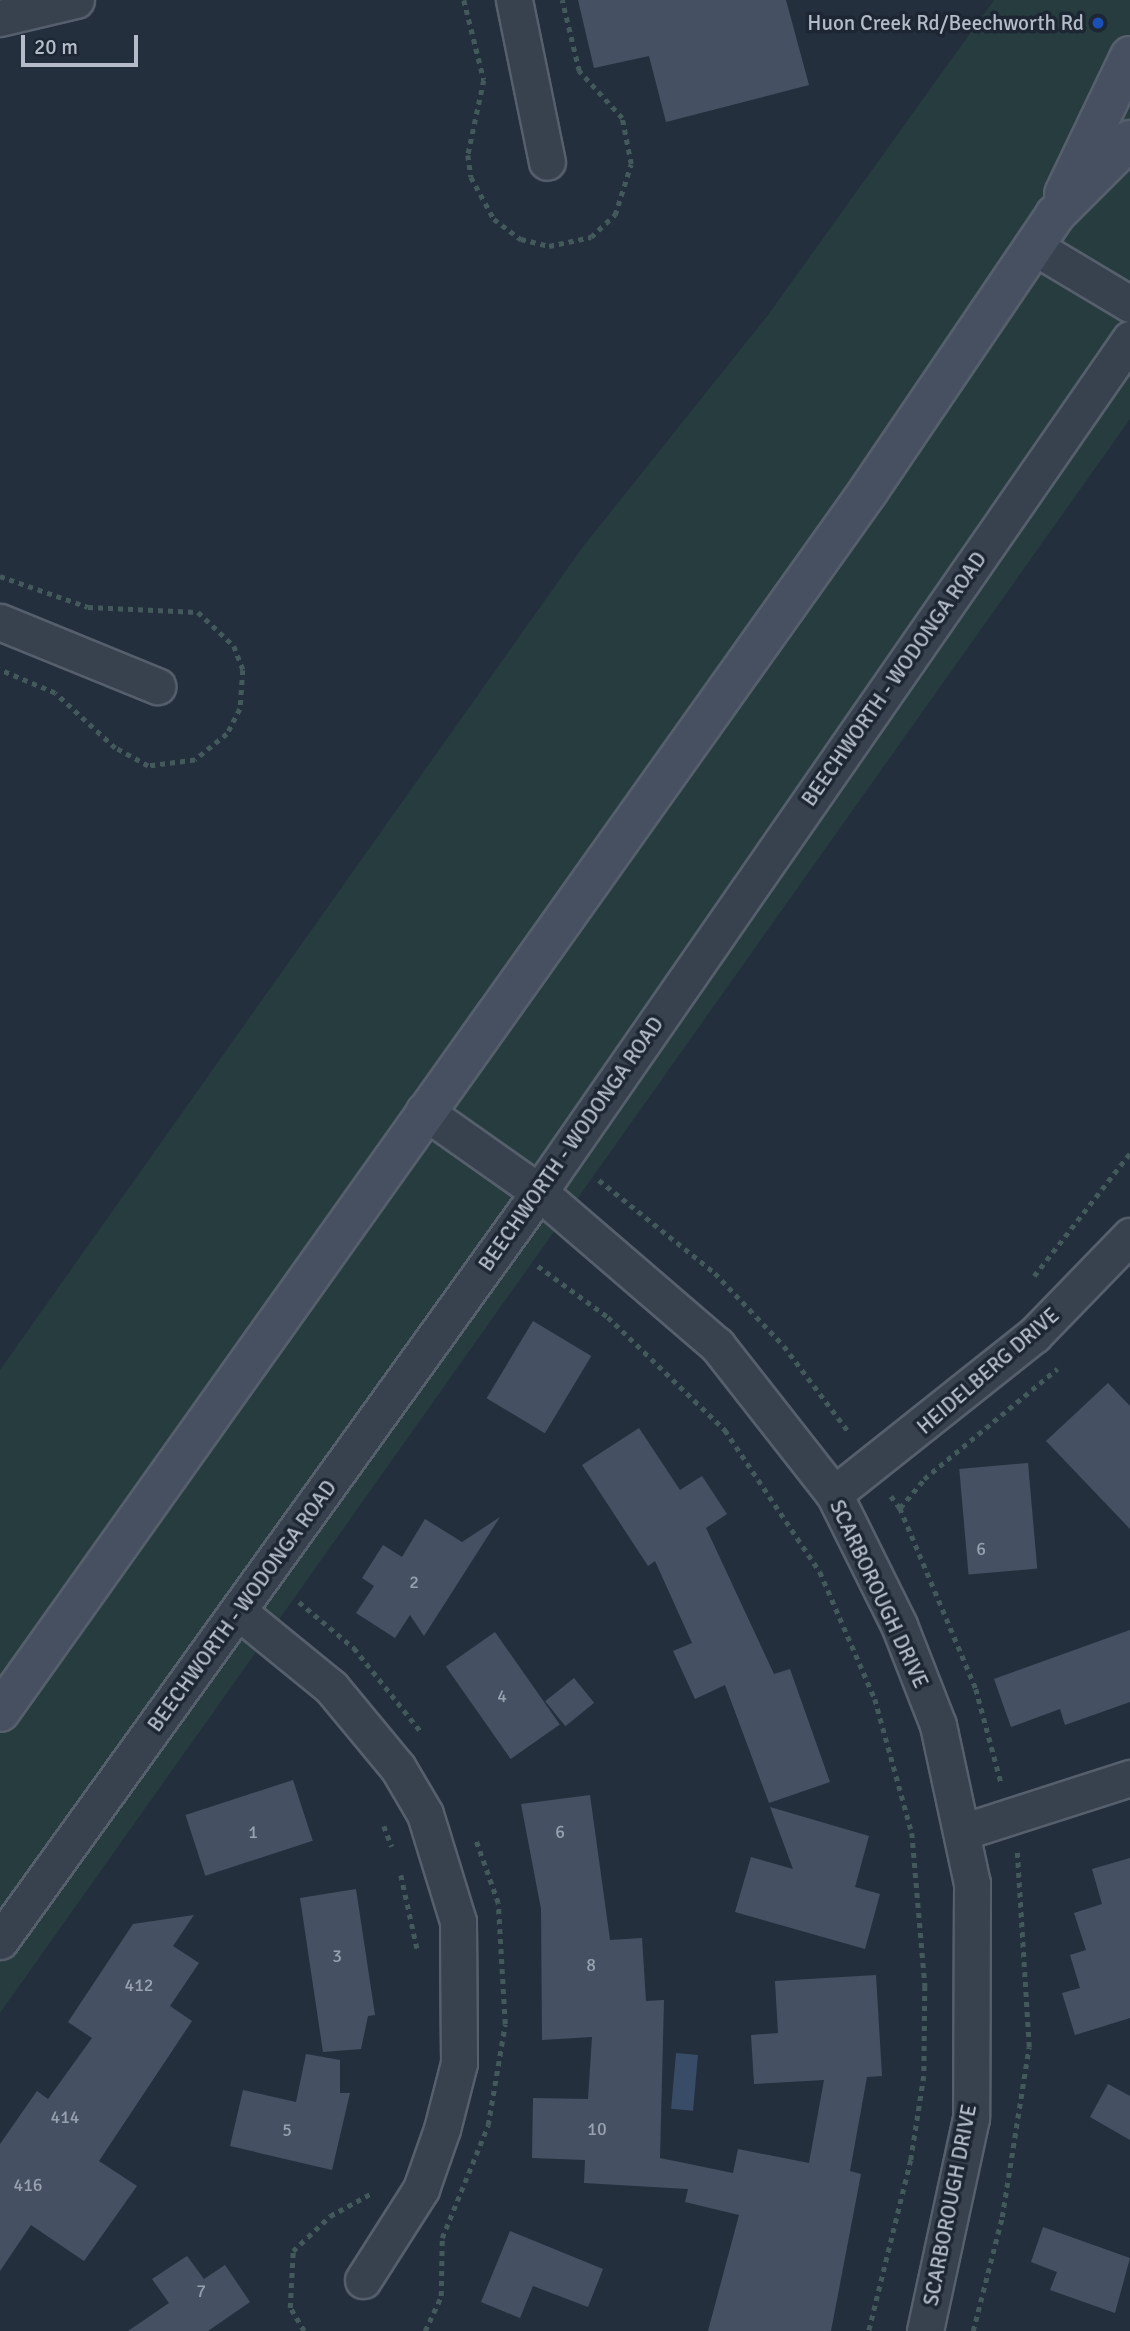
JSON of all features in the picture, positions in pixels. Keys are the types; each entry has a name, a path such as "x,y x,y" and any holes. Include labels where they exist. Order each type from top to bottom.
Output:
{"main road":[{"path":"1055,215 1130,56"},
{"path":"0,1712 424,1111 869,489 1055,215 1130,140"}],"street":[{"path":"0,18 76,0"},
{"path":"513,0 547,162"},
{"path":"1033,246 1130,304"},
{"name":"BEECHWORTH - WODONGA ROAD","path":"0,1941 539,1192 1130,339"},
{"path":"0,622 157,686"},
{"name":"SCARBOROUGH DRIVE","path":"424,1111 539,1192 716,1345 834,1494 933,1712 965,1830 974,1958 971,2118 925,2331"},
{"name":"HEIDELBERG DRIVE","path":"834,1494 1034,1335 1130,1236"},
{"path":"239,1612 331,1687 398,1768 425,1814 458,1921 459,2063 442,2129 421,2189 363,2280"},
{"path":"965,1830 1130,1778"}],"path":[{"path":"599,1180 715,1273 784,1346 848,1431"},
{"path":"538,1266 608,1317 725,1430 820,1572 874,1699 912,1833 925,1986 924,2076 911,2160 869,2331"},
{"path":"381,1819 394,1853"},
{"path":"399,1866 420,1962"},
{"path":"304,2331 290,2308 293,2251 379,2183"}],"green space":[{"path":"994,0 1130,0 1130,419 0,2013 0,1370 582,548 768,315"}],"water":[{"path":"676,2053 698,2055 693,2111 671,2109"}],"building":[{"path":"578,0 786,0 809,85 666,122 649,56 594,68"},
{"path":"533,1321 591,1356 545,1433 487,1398"},
{"path":"1108,1383 1130,1406 1130,1529 1046,1441"},
{"path":"639,1428 680,1490 702,1476 727,1514 706,1528 774,1674 790,1669 830,1782 769,1803 725,1685 695,1699 673,1651 692,1643 655,1561 648,1566 582,1465"},
{"path":"1028,1463 1037,1569 969,1575 959,1469"},
{"path":"500,1517 424,1636 410,1615 395,1638 356,1613 374,1586 362,1578 383,1545 402,1557 425,1519 462,1542"},
{"path":"1130,1630 1130,1702 1065,1725 1060,1709 1011,1727 994,1679"},
{"path":"495,1632 560,1725 511,1759 446,1666"},
{"path":"574,1678 594,1703 565,1726 545,1701"},
{"path":"293,1780 313,1841 205,1876 186,1815"},
{"path":"590,1795 610,1940 642,1938 646,2001 664,2000 660,2158 733,2173 738,2149 809,2163 824,2080 754,2084 751,2035 778,2033 775,1981 876,1975 882,2076 867,2077 850,2171 861,2174 831,2331 708,2331 739,2215 685,2202 688,2189 584,2183 585,2160 532,2158 533,2098 588,2099 592,2037 542,2040 541,1909 521,1804"},
{"path":"770,1807 869,1836 855,1887 880,1894 865,1949 735,1912 751,1857 793,1869"},
{"path":"1130,1858 1130,2018 1075,2035 1062,1993 1080,1988 1070,1955 1086,1950 1074,1913 1102,1904 1092,1869"},
{"path":"356,1889 375,2015 368,2016 361,2049 323,2052 300,1898"},
{"path":"194,1915 173,1946 199,1963 170,2006 192,2021 99,2161 137,2186 84,2261 31,2225 0,2271 0,2144 37,2091 48,2099 92,2038 68,2022 133,1924"},
{"path":"306,2054 340,2060 340,2093 350,2093 332,2170 230,2146 243,2090 296,2102"},
{"path":"1108,2084 1130,2096 1130,2140 1090,2117"},
{"path":"1043,2227 1130,2258 1115,2313 1050,2290 1057,2272 1031,2262"},
{"path":"510,2231 603,2269 588,2307 533,2286 520,2318 481,2302"},
{"path":"187,2256 204,2279 225,2265 250,2302 208,2331 128,2331 169,2303 152,2279"}],"place":[{"name":"Huon Creek Rd/Beechworth Rd","path":"1098,23"}]}
